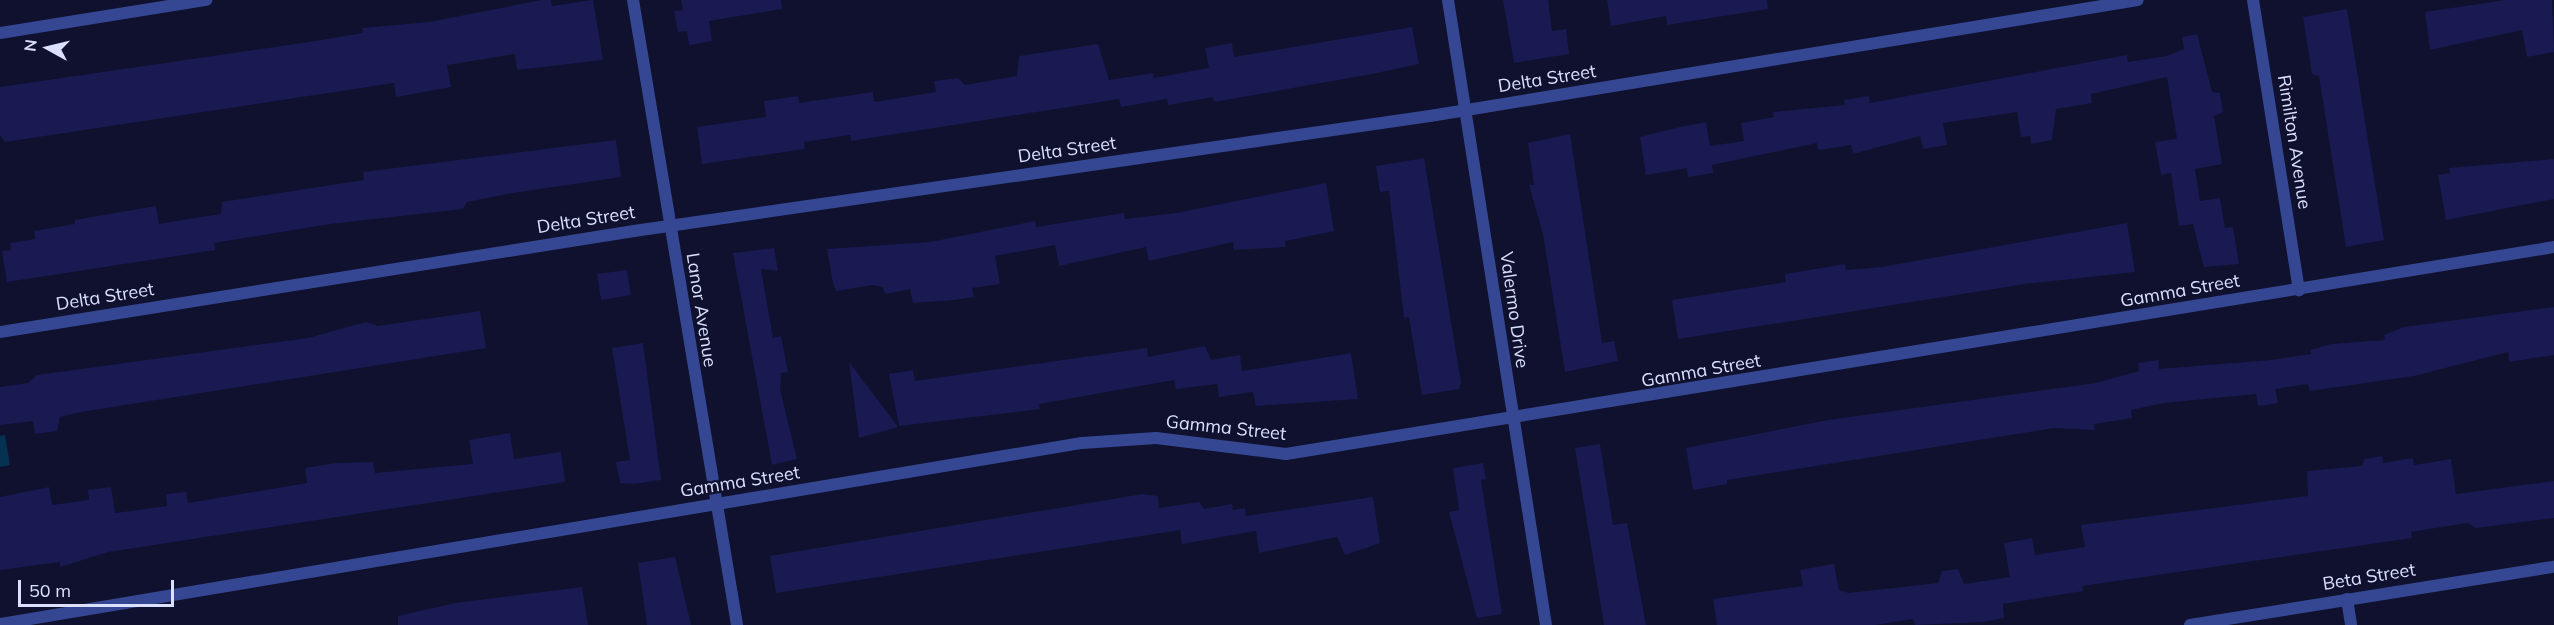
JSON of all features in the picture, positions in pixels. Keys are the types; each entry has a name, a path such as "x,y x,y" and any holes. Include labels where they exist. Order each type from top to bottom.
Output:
{"street":[{"path":"0,33 206,0"},
{"name":"Lanor Avenue","path":"633,0 737,625"},
{"name":"Valermo Drive","path":"1448,0 1512,420 1546,625"},
{"name":"Delta Street","path":"0,332 670,227 1466,110 2138,0"},
{"name":"Rimilton Avenue","path":"2253,0 2299,290"},
{"name":"Gamma Street","path":"0,624 1082,443 1156,438 1286,454 1512,420 2554,247"},
{"name":"Beta Street","path":"2190,625 2554,567"},
{"path":"2347,599 2351,625"}],"water":[{"path":"5,435 10,465 0,467 0,436"}],"building":[{"path":"551,0 552,6 593,0 603,60 517,70 515,54 447,65 451,87 396,97 394,83 5,142 0,135 0,87 309,42 363,33 362,28 429,22"},
{"path":"681,0 781,0 782,9 709,21 712,41 689,45 687,31 678,32 674,11 683,10"},
{"path":"1503,0 1548,0 1552,31 1566,29 1569,54 1514,63"},
{"path":"1607,0 1767,0 1768,9 1667,25 1666,16 1611,26"},
{"path":"2505,0 2552,0 2554,52 2527,57 2522,30 2430,50 2425,12"},
{"path":"2347,9 2384,240 2346,247 2319,76 2312,74 2303,17"},
{"path":"1412,27 1419,64 1372,74 1214,102 1213,97 1168,105 1167,99 1121,107 1119,99 851,141 850,135 804,142 805,149 702,164 697,127 766,117 764,101 798,96 799,103 873,92 874,102 936,92 934,81 958,78 965,85 1017,76 1019,56 1098,44 1109,80 1153,73 1154,78 1209,68 1205,48 1232,43 1234,57"},
{"path":"2197,34 2212,92 2220,93 2223,112 2214,116 2222,164 2195,169 2200,201 2220,198 2225,228 2233,227 2239,264 2204,267 2193,224 2179,226 2171,173 2161,175 2155,142 2177,139 2167,77 2091,94 2092,103 2056,109 2052,140 2031,144 2030,136 2021,137 2017,112 1943,123 1947,145 1923,149 1920,136 1853,154 1851,145 1818,150 1817,143 1712,165 1713,173 1688,177 1687,168 1646,175 1640,137 1706,122 1710,146 1744,141 1741,123 1774,117 1773,112 1845,105 1844,100 1869,96 1870,103 2127,55 2128,62 2167,56 2184,49 2182,37"},
{"path":"1570,134 1602,343 1614,341 1618,361 1565,372 1543,234 1529,185 1534,185 1528,143"},
{"path":"616,140 621,177 467,202 463,209 330,224 214,243 215,250 7,282 2,251 11,250 10,243 35,239 34,231 75,224 75,220 156,206 159,224 221,214 222,202 364,180 363,172"},
{"path":"1424,158 1461,383 1459,389 1422,395 1409,317 1404,318 1389,191 1380,192 1376,166"},
{"path":"2554,159 2554,199 2446,220 2438,175 2450,173 2449,168"},
{"path":"1326,183 1334,231 1285,241 1286,247 1234,250 1233,242 1149,261 1146,247 1059,266 1055,245 995,256 1000,284 972,288 974,297 954,300 913,303 910,289 885,294 883,287 873,285 836,291 827,249 930,242 1035,221 1036,227 1124,213 1125,219 1176,213"},
{"path":"2127,223 2135,272 2025,284 1678,339 1672,300 1786,282 1785,274 1845,264 1846,270 1882,267"},
{"path":"774,248 778,271 761,269 773,338 781,336 788,372 781,373 780,389 797,459 772,465 733,253"},
{"path":"627,270 631,295 601,300 597,274"},
{"path":"2554,307 2554,355 2509,362 2508,352 2414,376 2310,391 2308,384 2275,389 2278,403 2258,406 2256,394 2164,403 2131,410 2132,418 2094,424 2095,430 2054,428 1727,480 1727,484 1693,490 1686,448 1828,420 2096,383 2139,371 2138,363 2158,360 2159,369 2271,360 2311,354 2310,350 2331,344 2385,340 2384,335 2404,327"},
{"path":"480,311 486,348 81,412 60,417 57,431 35,434 33,421 0,425 0,387 28,383 37,375 308,338 366,322 378,326"},
{"path":"643,343 661,480 634,484 620,483 616,462 630,460 612,348"},
{"path":"1205,346 1211,360 1240,355 1242,371 1351,353 1358,399 1256,406 1253,392 1219,397 1217,384 1176,389 1174,380 1039,404 1040,409 899,426 889,374 913,370 915,381 1147,348 1148,357"},
{"path":"849,362 898,427 859,438"},
{"path":"510,433 514,459 561,452 565,482 108,552 60,567 60,562 0,570 0,497 49,487 52,505 89,500 88,490 111,487 115,513 131,511 167,506 166,494 186,492 188,503 307,483 305,468 336,463 373,462 375,473 473,464 469,440"},
{"path":"1600,444 1613,525 1627,523 1646,625 1604,625 1575,448"},
{"path":"2382,456 2383,463 2413,458 2414,465 2451,459 2456,494 2554,481 2554,518 2476,528 2467,523 2411,532 2412,538 2082,586 2083,591 2003,604 2004,618 1983,622 1915,625 1913,619 1875,625 1717,625 1713,599 1803,586 1800,570 1834,564 1839,590 1849,593 1938,583 1942,571 1958,569 1964,584 2010,577 2004,543 2032,538 2035,555 2085,547 2081,525 2308,496 2307,471 2362,466 2364,459"},
{"path":"1483,463 1486,479 1481,480 1502,614 1477,618 1449,512 1459,510 1453,468"},
{"path":"1143,494 1158,496 1159,508 1199,502 1204,509 1232,504 1233,510 1245,508 1246,516 1373,497 1380,543 1345,555 1337,537 1259,553 1256,531 1182,544 1180,530 776,593 770,556"},
{"path":"675,557 691,625 647,625 638,563"},
{"path":"582,587 588,625 398,625 398,616 455,603"}]}
